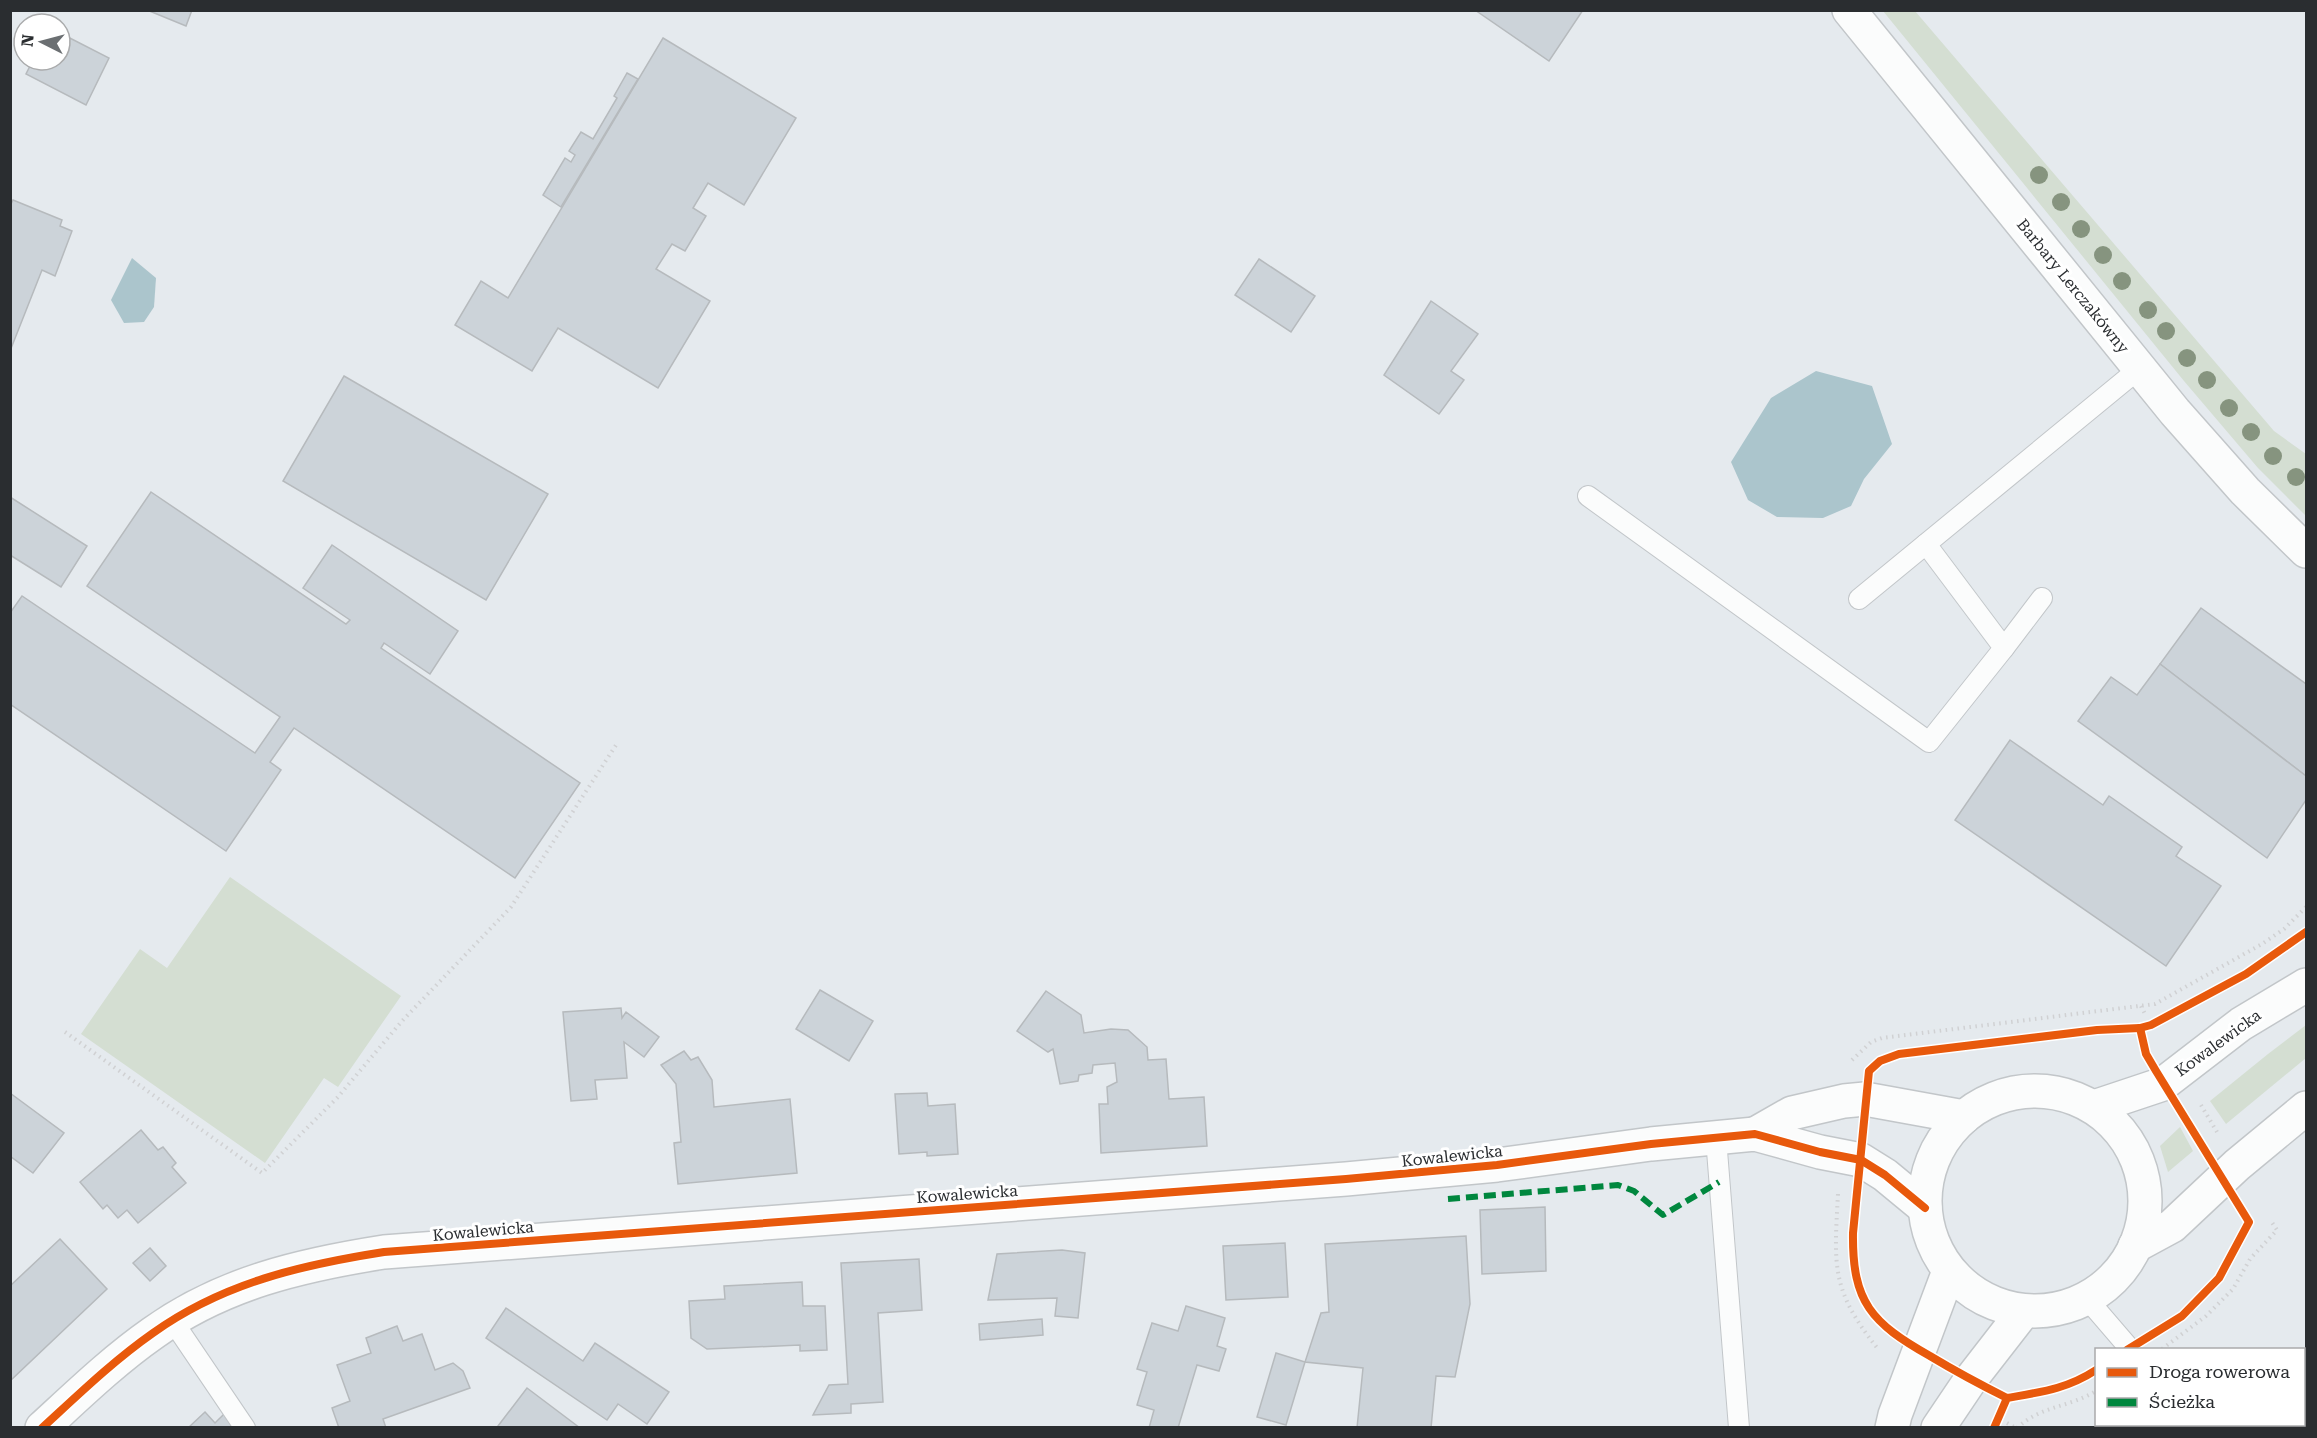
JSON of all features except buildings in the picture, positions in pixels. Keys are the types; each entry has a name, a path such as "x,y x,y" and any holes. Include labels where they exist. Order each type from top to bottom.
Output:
{"street":[{"name":"Barbary Lerczakówny","path":"1850,10 2140,369 2215,458 2271,518 2307,551"},
{"name":"Kowalewicka","path":"2094,1107 2163,1084 2241,1024 2307,985"},
{"path":"2043,1090 2069,1095 2094,1107 2123,1132 2140,1165 2145,1205 2135,1246 2124,1266 2107,1287 2088,1300 2064,1309 2023,1312 2001,1307 1982,1299 1964,1287 1949,1271 1936,1252 1928,1227 1925,1208 1926,1183 1933,1158 1944,1139 1964,1117 1984,1103 2013,1092 2043,1090"},
{"name":"Kowalewicka","path":"1755,1134 1792,1113 1844,1101 1865,1099 1964,1117"},
{"path":"2135,1246 2172,1226 2237,1165 2307,1108"},
{"name":"Kowalewicka","path":"42,1428 109,1367 172,1320 261,1279 313,1263 384,1252 1346,1179 1497,1165 1651,1144 1755,1134 1820,1152 1861,1160 1885,1175 1925,1208"},
{"path":"1892,1428 1949,1271"},
{"path":"1938,1428 1971,1379 2023,1312"}],"lane":[{"path":"1859,599 2140,369"},
{"path":"1588,496 1929,742 2042,598"},
{"path":"1926,544 2004,648"},
{"path":"1716,1138 1739,1428"},
{"path":"2088,1300 2129,1348"},
{"path":"172,1320 245,1428"}],"path":[{"path":"65,1032 262,1173 336,1098 402,1021 512,907 618,742"},
{"path":"1846,1068 1860,1051 1871,1042 1882,1038 2155,1004 2262,944 2307,907"},
{"path":"2140,1006 2146,1016"},
{"path":"2200,1104 2219,1135"},
{"path":"1839,1191 1835,1252 1838,1275 1844,1298 1857,1322 1881,1354"},
{"path":"2165,1346 2206,1316 2233,1289 2250,1259 2277,1230 2271,1221"},
{"path":"2007,1423 2016,1428 2030,1416 2082,1400 2095,1392"}],"shaded area":[{"path":"1883,11 1915,11 2274,431 2306,454 2306,516 2258,468 2184,381"},
{"path":"230,877 401,996 338,1087 324,1078 265,1163 81,1034 140,949 167,968"},
{"path":"2306,1025 2306,1058 2226,1124 2210,1101"},
{"path":"2180,1127 2193,1151 2168,1172 2160,1146"}],"water":[{"path":"132,258 156,278 154,307 144,322 124,323 111,300"},
{"path":"1816,371 1872,386 1892,444 1864,479 1851,506 1823,518 1777,517 1748,500 1731,462 1771,398"}],"marked path":[{"path":"1448,1199 1618,1185 1634,1191 1663,1215 1719,1182"}],"cycle path":[{"path":"2007,1398 1893,1333 1869,1308 1862,1294 1856,1277 1853,1233 1869,1071 1880,1061 1899,1054 2151,1025 2246,974 2306,932"},
{"path":"2130,1348 2182,1316 2219,1278 2249,1222 2146,1054 2140,1028"},
{"path":"42,1428 138,1344 207,1301 293,1270 384,1252 1346,1179 1497,1165 1651,1144 1755,1134 1820,1152 1861,1160 1885,1175 1925,1208"},
{"path":"1994,1428 2007,1398 2064,1386 2095,1371"}]}
